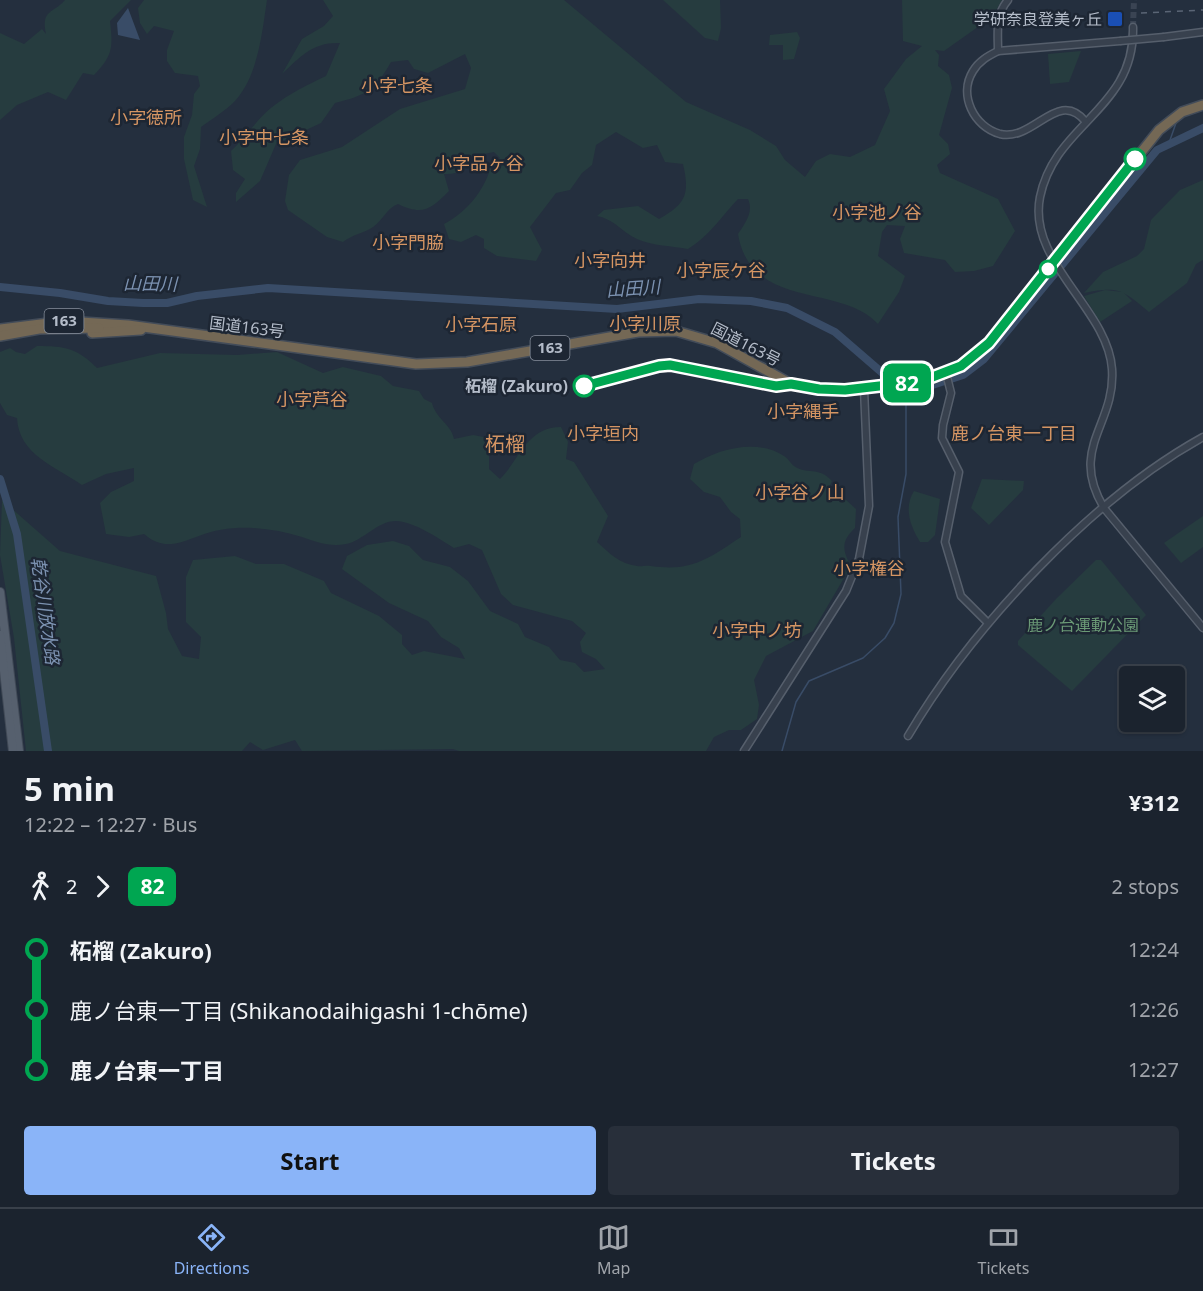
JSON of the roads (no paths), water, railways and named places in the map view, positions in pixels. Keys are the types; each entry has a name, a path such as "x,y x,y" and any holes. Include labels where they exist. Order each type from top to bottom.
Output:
{"highway":[{"name":"国道163号","path":"0,329 65,321 129,325 416,364 467,362 638,332 676,331 717,343 791,384 819,389 864,389 947,376 989,343 1166,122 1182,112 1203,105"},
{"path":"0,323 45,316 89,316 116,320 129,325"},
{"name":"国道163号","path":"0,336 65,328 157,330"},
{"name":"163","path":"0,342 46,334 143,330"}],"main road":[{"path":"0,592 19,751"},
{"path":"0,635 13,751"}],"street":[{"path":"998,51 998,22 1007,2"},
{"path":"1133,27 1130,62 1125,77 1114,93 1057,156 1040,198 1040,230 1047,248 1103,338 1110,357 1112,388 1090,459 1093,485 1104,508 1203,628"},
{"path":"1086,122 1078,114 1065,109 1052,112 1032,129 1019,134 999,134 983,126 970,109 969,80 976,66 998,51 1203,32"},
{"path":"947,376 951,399 943,425 942,438 956,464 959,480 946,525 945,542 961,596 988,623"},
{"path":"744,751 846,591 859,559 868,506 864,389"},
{"path":"908,736 939,685 988,623 1032,576 1104,508 1203,437"}],"water":[{"path":"128,8 140,40 118,35 117,23"}],"waterway":[{"path":"1169,143 1176,123"},
{"name":"山田川","path":"0,287 108,301 143,303 167,303 197,296 268,288 617,309 699,299 751,301 787,308 835,332 894,383 911,392 963,375 984,359 1157,150 1203,128"},
{"path":"782,751 796,702 809,681 863,658 885,638 894,623 901,594 898,517 906,474 906,391"},
{"name":"乾谷川放水路","path":"0,479 17,534 48,751"}],"tunnel":[{"path":"1133,27 1134,0"}],"railway":[{"path":"1141,13 1203,10"}],"place":[{"name":"学研奈良登美ヶ丘","path":"1115,19"},
{"name":"柘榴 (Zakuro)","path":"584,386"}],"district":[{"name":"小字七条","path":"397,86"},
{"name":"小字徳所","path":"146,118"},
{"name":"小字中七条","path":"264,138"},
{"name":"小字品ヶ谷","path":"479,164"},
{"name":"小字池ノ谷","path":"877,213"},
{"name":"小字門脇","path":"408,243"},
{"name":"小字向井","path":"610,261"},
{"name":"小字辰ケ谷","path":"721,271"},
{"name":"小字川原","path":"645,324"},
{"name":"小字石原","path":"481,325"},
{"name":"小字芦谷","path":"312,400"},
{"name":"小字縄手","path":"803,412"},
{"name":"小字垣内","path":"603,434"},
{"name":"鹿ノ台東一丁目","path":"1014,434"},
{"name":"柘榴","path":"505,444"},
{"name":"小字谷ノ山","path":"800,493"},
{"name":"小字権谷","path":"869,569"},
{"name":"小字中ノ坊","path":"757,631"}],"park label":[{"name":"鹿ノ台運動公園","path":"1083,625"}]}
